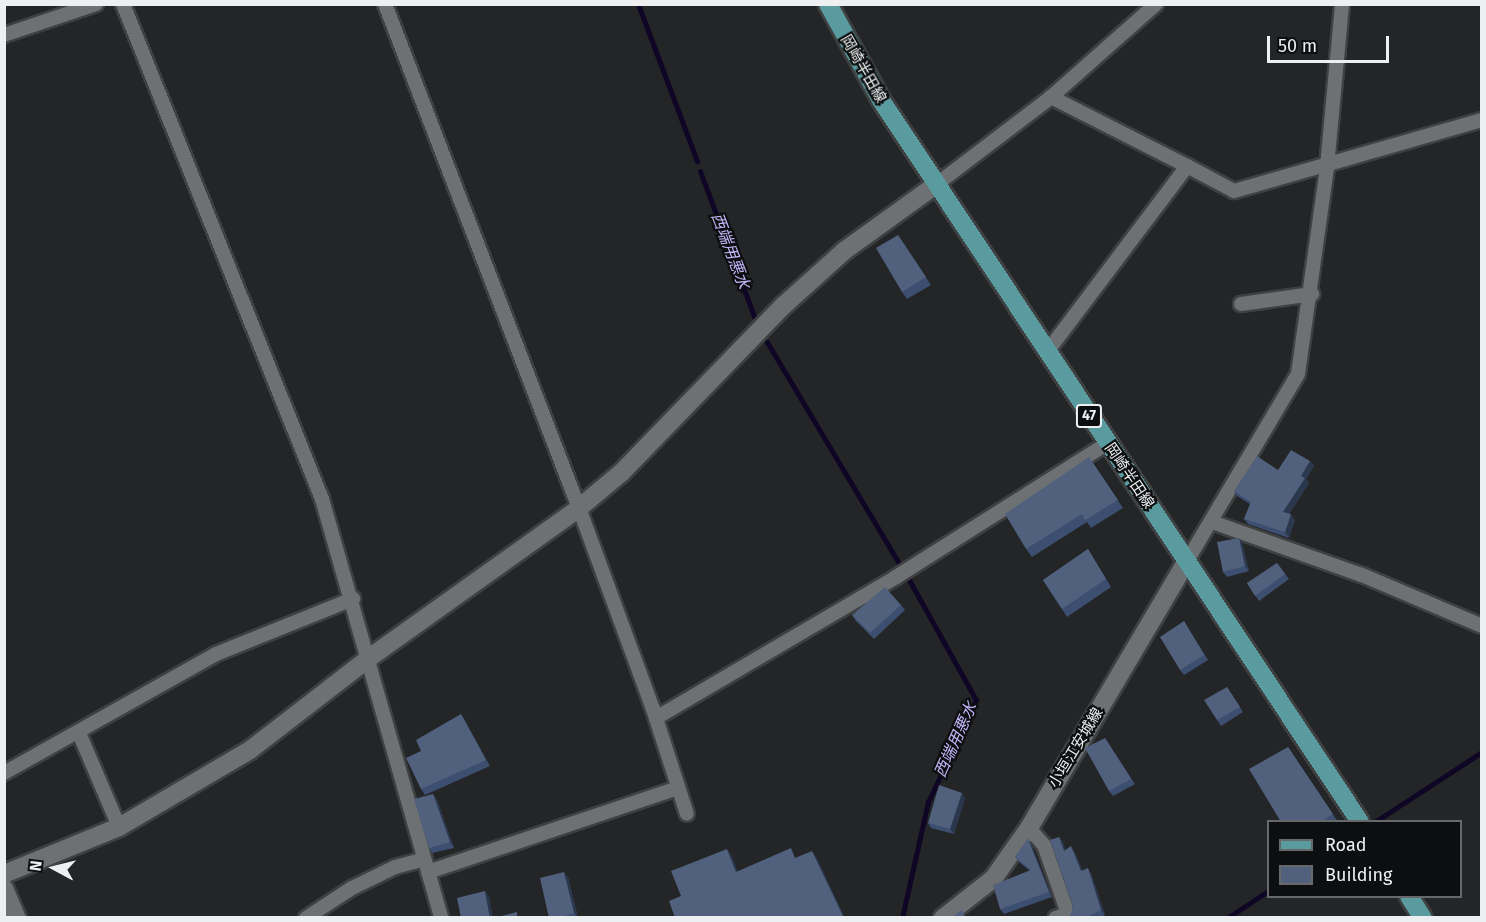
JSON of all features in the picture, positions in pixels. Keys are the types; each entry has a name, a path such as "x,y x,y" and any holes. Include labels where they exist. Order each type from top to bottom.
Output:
{"main road":[{"name":"岡崎半田線","path":"828,4 855,57 936,183 1358,820"},
{"path":"1410,898 1423,918"}],"street":[{"path":"4,35 96,4"},
{"path":"123,4 322,499 441,918"},
{"path":"385,4 579,507 656,718 687,814"},
{"path":"4,874 119,827 250,750 369,658 579,507 622,472 783,306 852,245 1051,97 1156,4"},
{"path":"1188,561 1298,374 1327,167 1342,4"},
{"path":"1051,97 1234,191 1327,167 1482,120"},
{"path":"1047,352 1187,166"},
{"path":"1241,304 1311,294"},
{"path":"656,718 896,577 1108,443"},
{"path":"1212,522 1362,575 1482,626"},
{"name":"小垣江安城線","path":"943,918 993,879 1029,828 1188,561"},
{"path":"4,773 79,733 216,654 352,599"},
{"path":"79,733 119,827"},
{"path":"306,918 352,888 394,867 426,865 678,788"},
{"path":"1029,828 1044,844 1068,914 1056,918"},
{"path":"4,888 17,918"}],"building":[{"path":"898,235 926,277 902,292 876,248"},
{"path":"1291,450 1310,461 1301,476 1305,478 1283,512 1291,514 1285,532 1244,519 1251,502 1234,491 1257,456 1278,470"},
{"path":"1089,457 1118,500 1085,520 1082,514 1026,549 1005,514"},
{"path":"1239,538 1245,566 1223,572 1217,542"},
{"path":"1088,549 1106,579 1062,609 1043,580"},
{"path":"1277,563 1285,574 1255,596 1247,583"},
{"path":"885,587 901,605 870,633 852,615"},
{"path":"1184,621 1204,655 1180,670 1160,637"},
{"path":"1227,687 1240,707 1217,720 1204,700"},
{"path":"461,714 486,760 421,789 406,758 421,751 416,740"},
{"path":"1105,738 1131,779 1109,791 1085,748"},
{"path":"1288,747 1333,814 1324,820 1280,820 1249,769"},
{"path":"939,785 962,793 950,829 928,823"},
{"path":"433,794 450,842 429,848 414,799"},
{"path":"1059,837 1064,851 1071,846 1081,871 1088,868 1101,910 1085,918 1064,918 1071,915 1073,906 1050,840"},
{"path":"1028,839 1049,892 1000,909 993,885 1031,870 1015,857"},
{"path":"791,848 795,858 812,851 844,918 675,918 669,901 681,896 671,871 727,849 736,872"},
{"path":"564,872 574,913 559,918 549,918 540,878"},
{"path":"485,891 490,918 461,918 457,898"},
{"path":"962,910 965,918 951,918"},
{"path":"517,912 517,918 494,918"}],"waterway":[{"name":"西端用悪水","path":"638,4 697,161"},
{"name":"西端用悪水","path":"700,171 758,327"},
{"name":"西端用悪水","path":"767,342 901,567"},
{"name":"西端用悪水","path":"902,918 928,802 976,700 907,576"},
{"path":"1378,820 1482,752"},
{"path":"1227,918 1267,892"}]}
